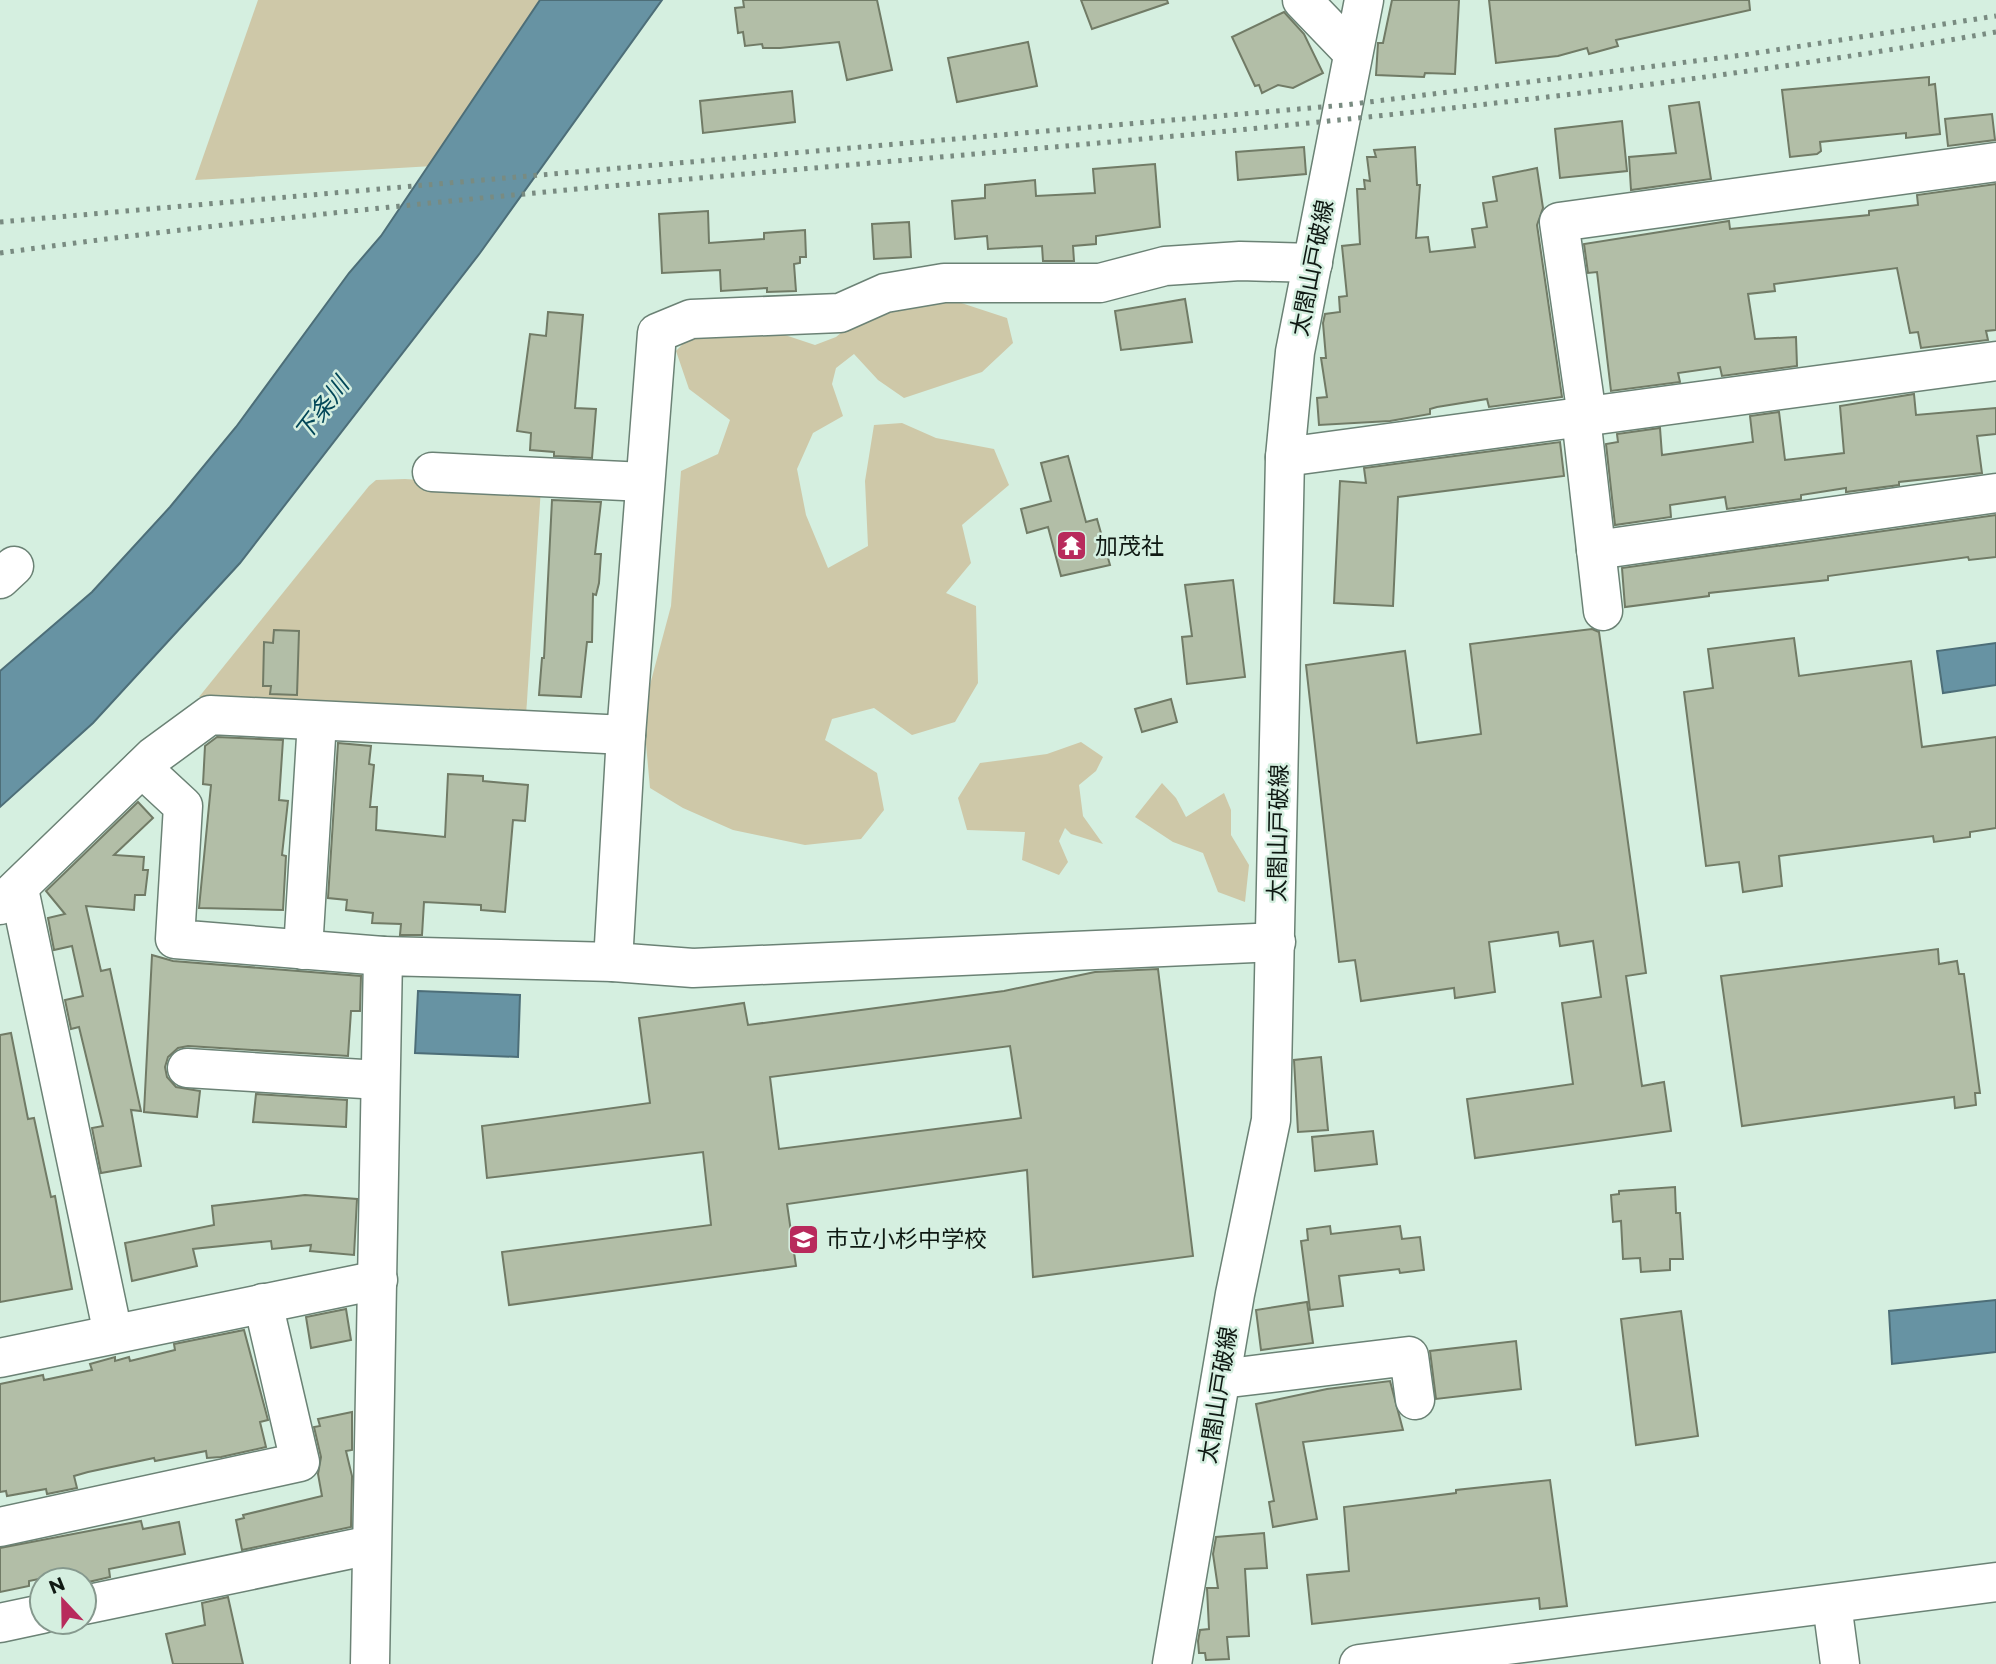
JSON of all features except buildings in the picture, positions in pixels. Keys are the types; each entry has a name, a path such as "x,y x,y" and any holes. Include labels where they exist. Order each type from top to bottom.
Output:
{"street":[{"path":"1302,0 1353,53"},
{"name":"太閤山戸破線","path":"1172,1664 1235,1294 1271,1120 1285,457 1295,352 1364,0"},
{"path":"1602,611 1584,417 1559,222 1996,162"},
{"path":"613,962 626,735 657,332 691,319 840,313 885,293 944,283 1100,283 1165,266 1240,261 1313,263"},
{"path":"1285,457 1996,361"},
{"path":"432,472 645,482"},
{"path":"1596,550 1996,494"},
{"path":"113,1334 9,897 142,768 210,715 317,721 391,721 626,735"},
{"path":"303,950 317,721"},
{"path":"142,768 183,806 176,939 383,956 613,962 693,968 1276,943"},
{"path":"370,1664 383,956"},
{"path":"187,1068 379,1080"},
{"path":"0,1358 378,1280"},
{"path":"0,1527 300,1462 263,1303"},
{"path":"1221,1380 1409,1356 1415,1401"},
{"path":"98,1602 371,1545"},
{"path":"1359,1664 1996,1582"},
{"path":"1832,1604 1840,1664"},
{"path":"0,1623 28,1617"}],"shaded area":[{"path":"258,0 571,0 450,165 195,180"},
{"path":"937,295 1007,318 1013,343 982,372 904,398 878,380 854,354 836,368 832,384 843,416 813,433 797,469 806,515 828,568 868,546 865,481 874,425 902,423 936,438 994,449 1009,485 962,525 971,563 946,593 976,606 978,683 955,722 912,735 874,708 832,719 825,740 877,773 884,810 861,839 805,845 733,830 683,808 650,788 643,711 671,606 681,471 718,454 730,420 689,389 676,351 698,328 764,328 815,345 836,337 869,310"},
{"path":"405,479 541,488 526,716 199,697 369,486 376,480"},
{"path":"1081,742 1103,757 1096,771 1079,785 1083,816 1103,844 1071,834 1065,828 1059,841 1068,862 1059,875 1022,860 1025,832 967,830 958,798 980,763 1047,754"},
{"path":"1162,783 1176,798 1186,817 1224,793 1231,810 1231,835 1249,865 1245,902 1218,892 1203,853 1173,842 1135,817"}],"water":[{"name":"下条川","path":"540,0 662,0 480,253 240,563 93,723 0,807 0,671 92,592 170,507 236,427 349,273 381,236"},
{"path":"1996,643 1996,685 1943,693 1937,651"},
{"path":"418,991 520,995 518,1057 415,1053"},
{"path":"1996,1300 1996,1352 1892,1364 1889,1311"}],"railway":[{"path":"0,222 1345,105 1743,55 1996,16"},
{"path":"0,253 249,222 499,196 1249,129 1499,103 1748,71 1996,32"}],"place":[{"name":"加茂社","path":"1072,546"},
{"name":"市立小杉中学校","path":"803,1239"}]}
